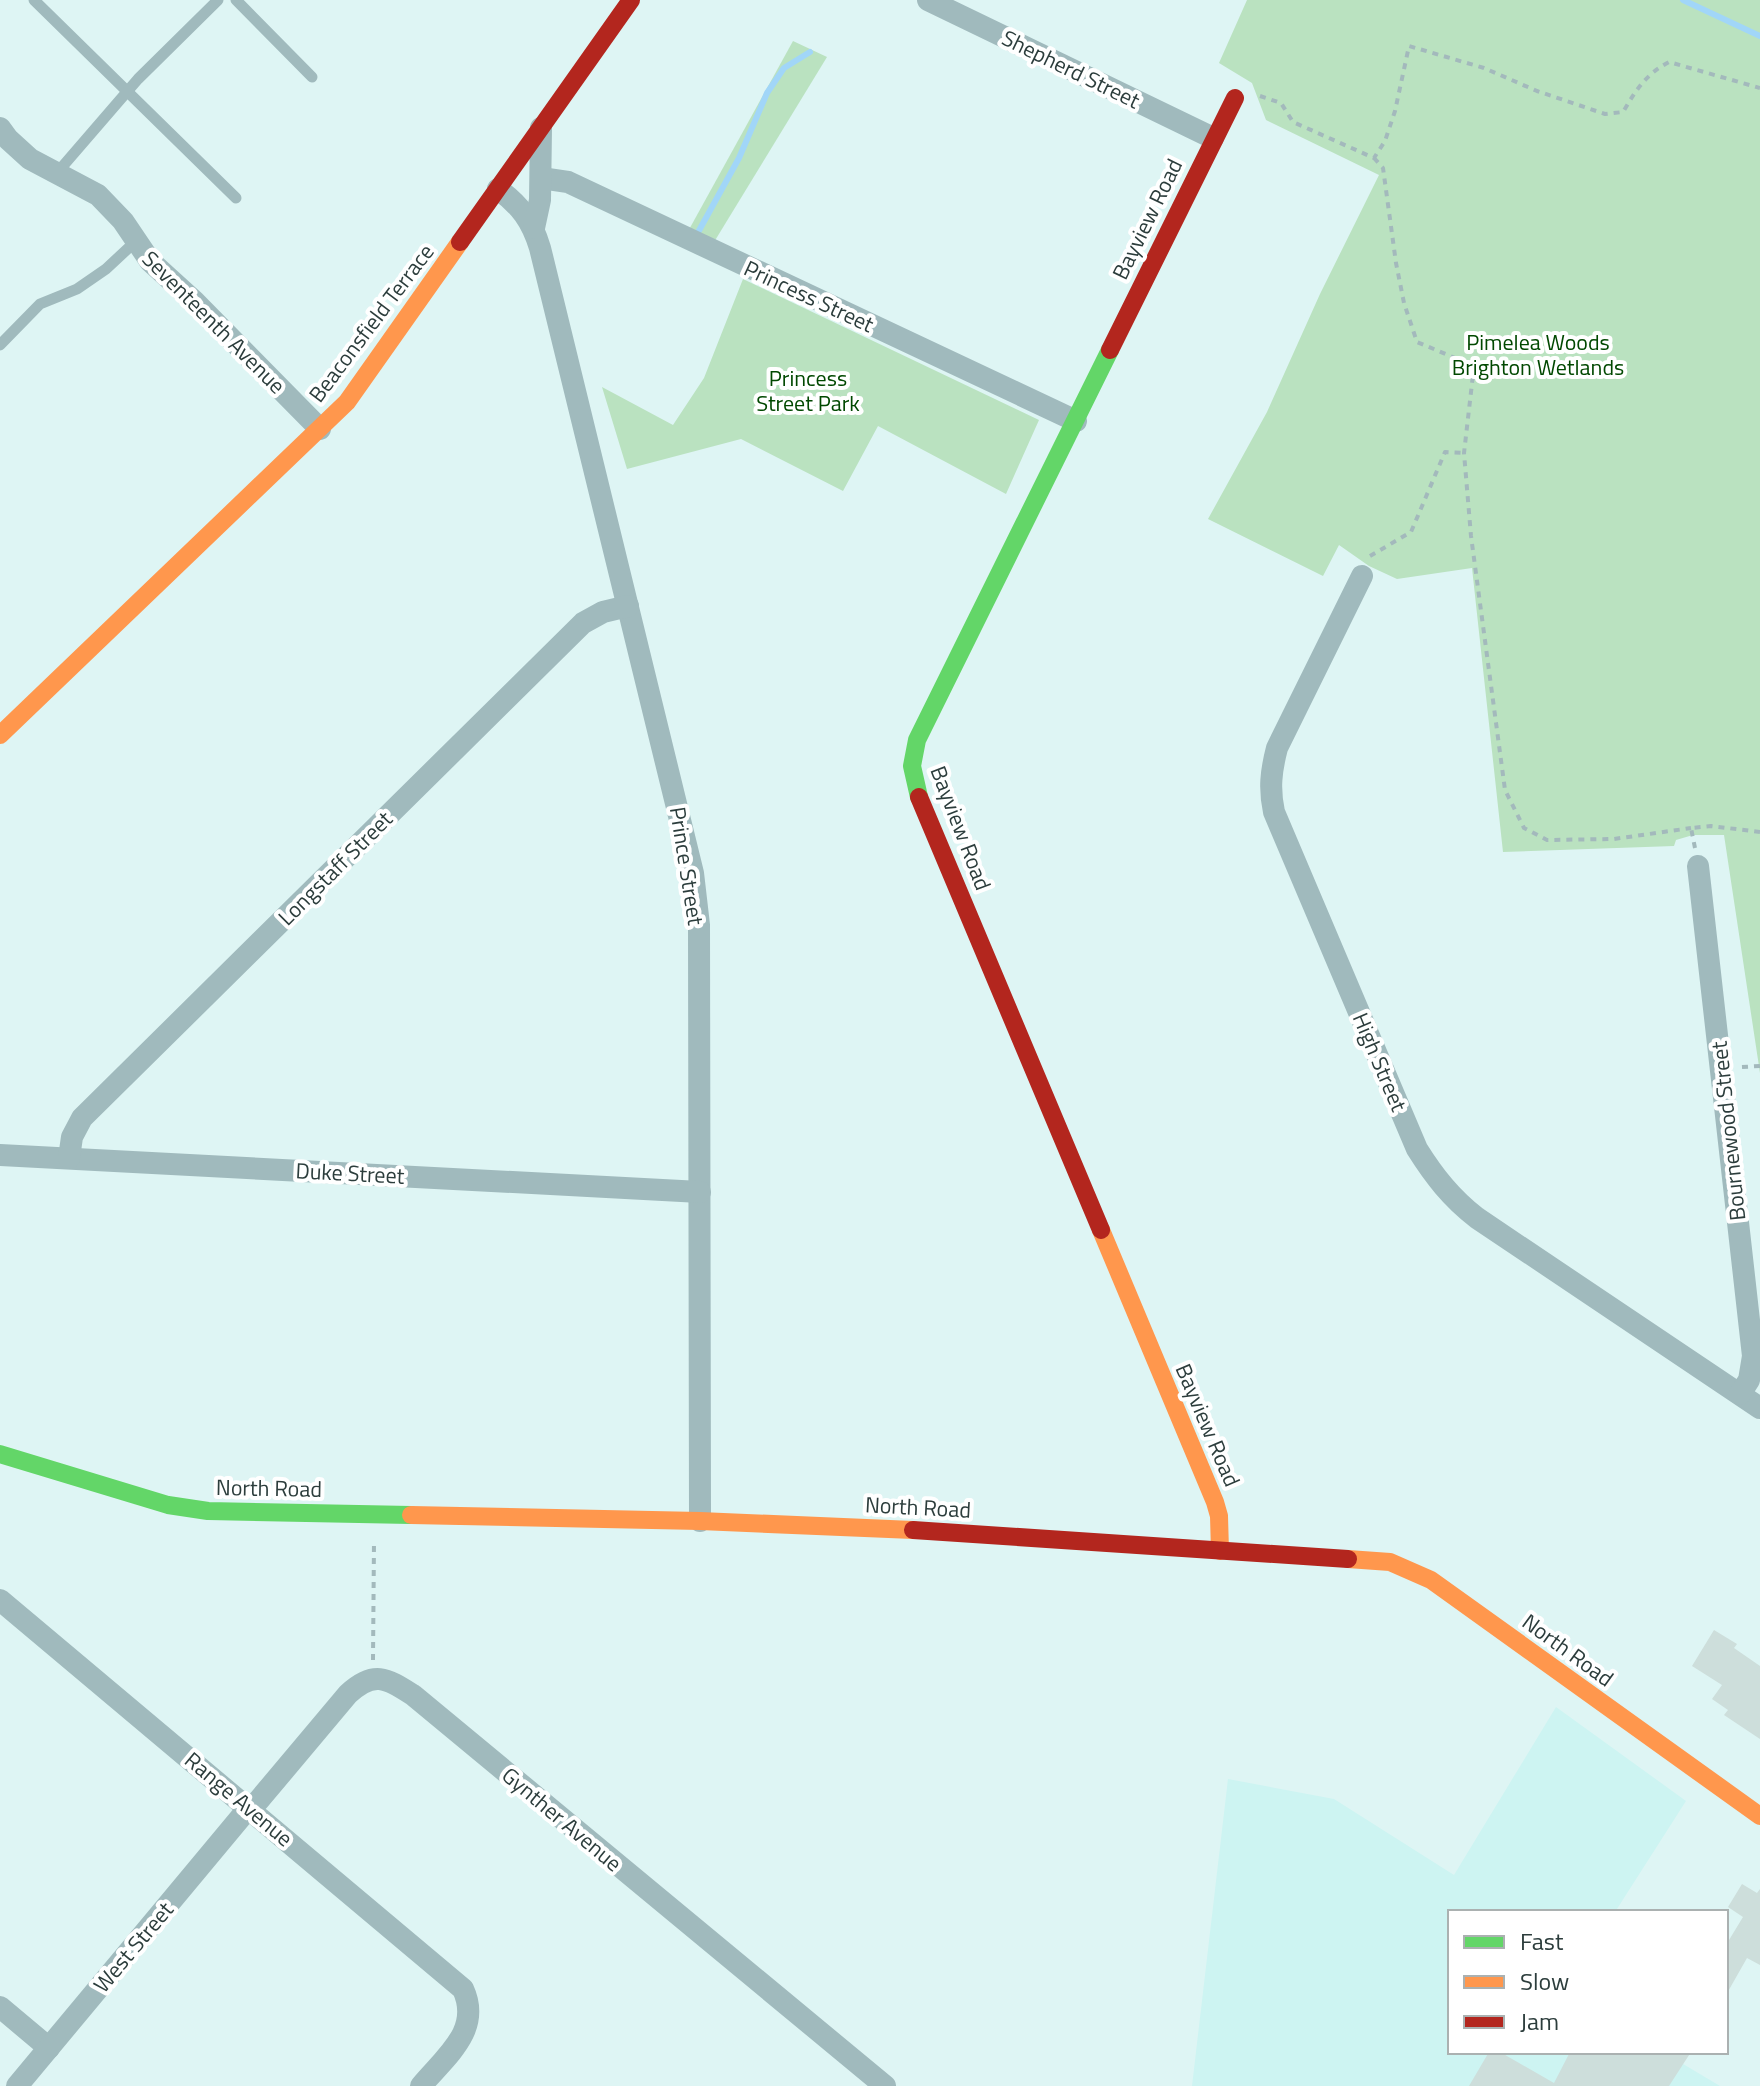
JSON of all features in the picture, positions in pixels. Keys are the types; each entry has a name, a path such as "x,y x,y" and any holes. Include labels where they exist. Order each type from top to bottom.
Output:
{"street":[{"name":"Beaconsfield Terrace","path":"0,735 347,402 631,0"},
{"name":"Shepherd Street","path":"928,0 1213,138"},
{"name":"Bayview Road","path":"1220,1551 1219,1516 1215,1502 912,776 911,758 917,740 1235,98"},
{"name":"Seventeenth Avenue","path":"0,128 30,159 98,195 123,221 150,261 195,302 320,429"},
{"name":"Prince Street","path":"534,228 541,178 541,128"},
{"name":"Princess Street","path":"541,178 568,182 1076,421"},
{"name":"Prince Street","path":"498,189 515,201 534,228 685,833 694,886 699,925 700,1521"},
{"name":"High Street","path":"1362,576 1277,748 1269,792 1274,812 1417,1149 1444,1188 1477,1218 1760,1408"},
{"name":"Longstaff Street","path":"69,1158 76,1126 105,1095 583,623 603,612 628,606"},
{"name":"Bournewood Street","path":"1698,866 1753,1356 1749,1380 1740,1394"},
{"name":"Duke Street","path":"0,1155 700,1192"},
{"name":"North Road","path":"0,1454 168,1505 208,1511 700,1521 949,1532 1375,1560 1417,1572 1760,1816"},
{"name":"Range Avenue","path":"0,1600 463,1989 470,2005 469,2023 460,2039 421,2086"},
{"path":"250,1808 348,1694 361,1682 373,1678"},
{"name":"Gynther Avenue","path":"373,1678 387,1680 413,1695 885,2086"},
{"name":"West Street","path":"17,2086 250,1808"},
{"path":"0,2007 49,2048"}],"lane":[{"path":"34,0 236,198"},
{"path":"56,174 128,92 218,0"},
{"path":"236,0 312,77"},
{"path":"1,342 40,304 77,289 106,269 136,241"}],"path":[{"path":"1374,158 1385,141 1395,111 1409,46 1484,68 1537,91 1605,114 1623,112 1641,82 1655,69 1669,62 1760,88"},
{"path":"1235,98 1248,94 1281,103 1293,122 1374,158 1383,168 1396,263 1404,303 1417,342 1474,366 1464,453 1471,536 1505,790 1524,828 1547,840 1614,839 1711,826 1760,832"},
{"path":"1362,576 1363,565 1371,555 1411,532 1445,452 1464,453"},
{"path":"1691,828 1698,866"},
{"path":"373,1678 374,1541"}],"shaded area":[{"path":"1556,1707 1686,1801 1616,1910 1448,1910 1448,2054 1666,2054 1720,2086 1192,2086 1228,1779 1334,1799 1454,1875"}],"green space":[{"name":"Pimelea Woods Brighton Wetlands","path":"1247,0 1760,0 1760,1073 1724,835 1693,835 1676,840 1674,846 1503,852 1472,568 1397,579 1369,566 1339,545 1323,576 1208,519 1267,412 1320,294 1379,175 1266,120 1252,83 1219,63"},
{"path":"793,41 827,57 711,247 686,235"},
{"name":"Princess Street Park","path":"743,279 1039,420 1006,494 878,426 843,491 741,439 627,469 602,387 673,425 704,378"}],"building":[{"path":"1714,1630 1737,1644 1734,1648 1760,1666 1760,1739 1724,1715 1728,1710 1712,1699 1722,1685 1692,1666"},
{"path":"1742,1884 1757,1893 1760,1889 1760,1965 1747,1958 1728,1991 1728,1942 1743,1917 1728,1907"},
{"path":"1488,2054 1503,2054 1554,2083 1569,2054 1690,2054 1669,2086 1469,2086"}],"waterway":[{"path":"1683,0 1760,36"},
{"path":"696,236 739,158 767,93 784,68 810,52"}],"traffic: fast":[{"path":"919,797 912,766 917,740 1110,350"},
{"path":"0,1454 168,1505 208,1511 411,1515"}],"traffic: slow":[{"path":"0,735 347,402 460,242"},
{"path":"1101,1230 1215,1502 1219,1516 1220,1551"},
{"path":"411,1515 700,1521 913,1530"},
{"path":"1348,1559 1390,1562 1431,1580 1760,1816"}],"traffic: jam":[{"path":"460,242 631,0"},
{"path":"1110,350 1235,98"},
{"path":"919,797 1101,1230"},
{"path":"913,1530 1348,1559"}]}
